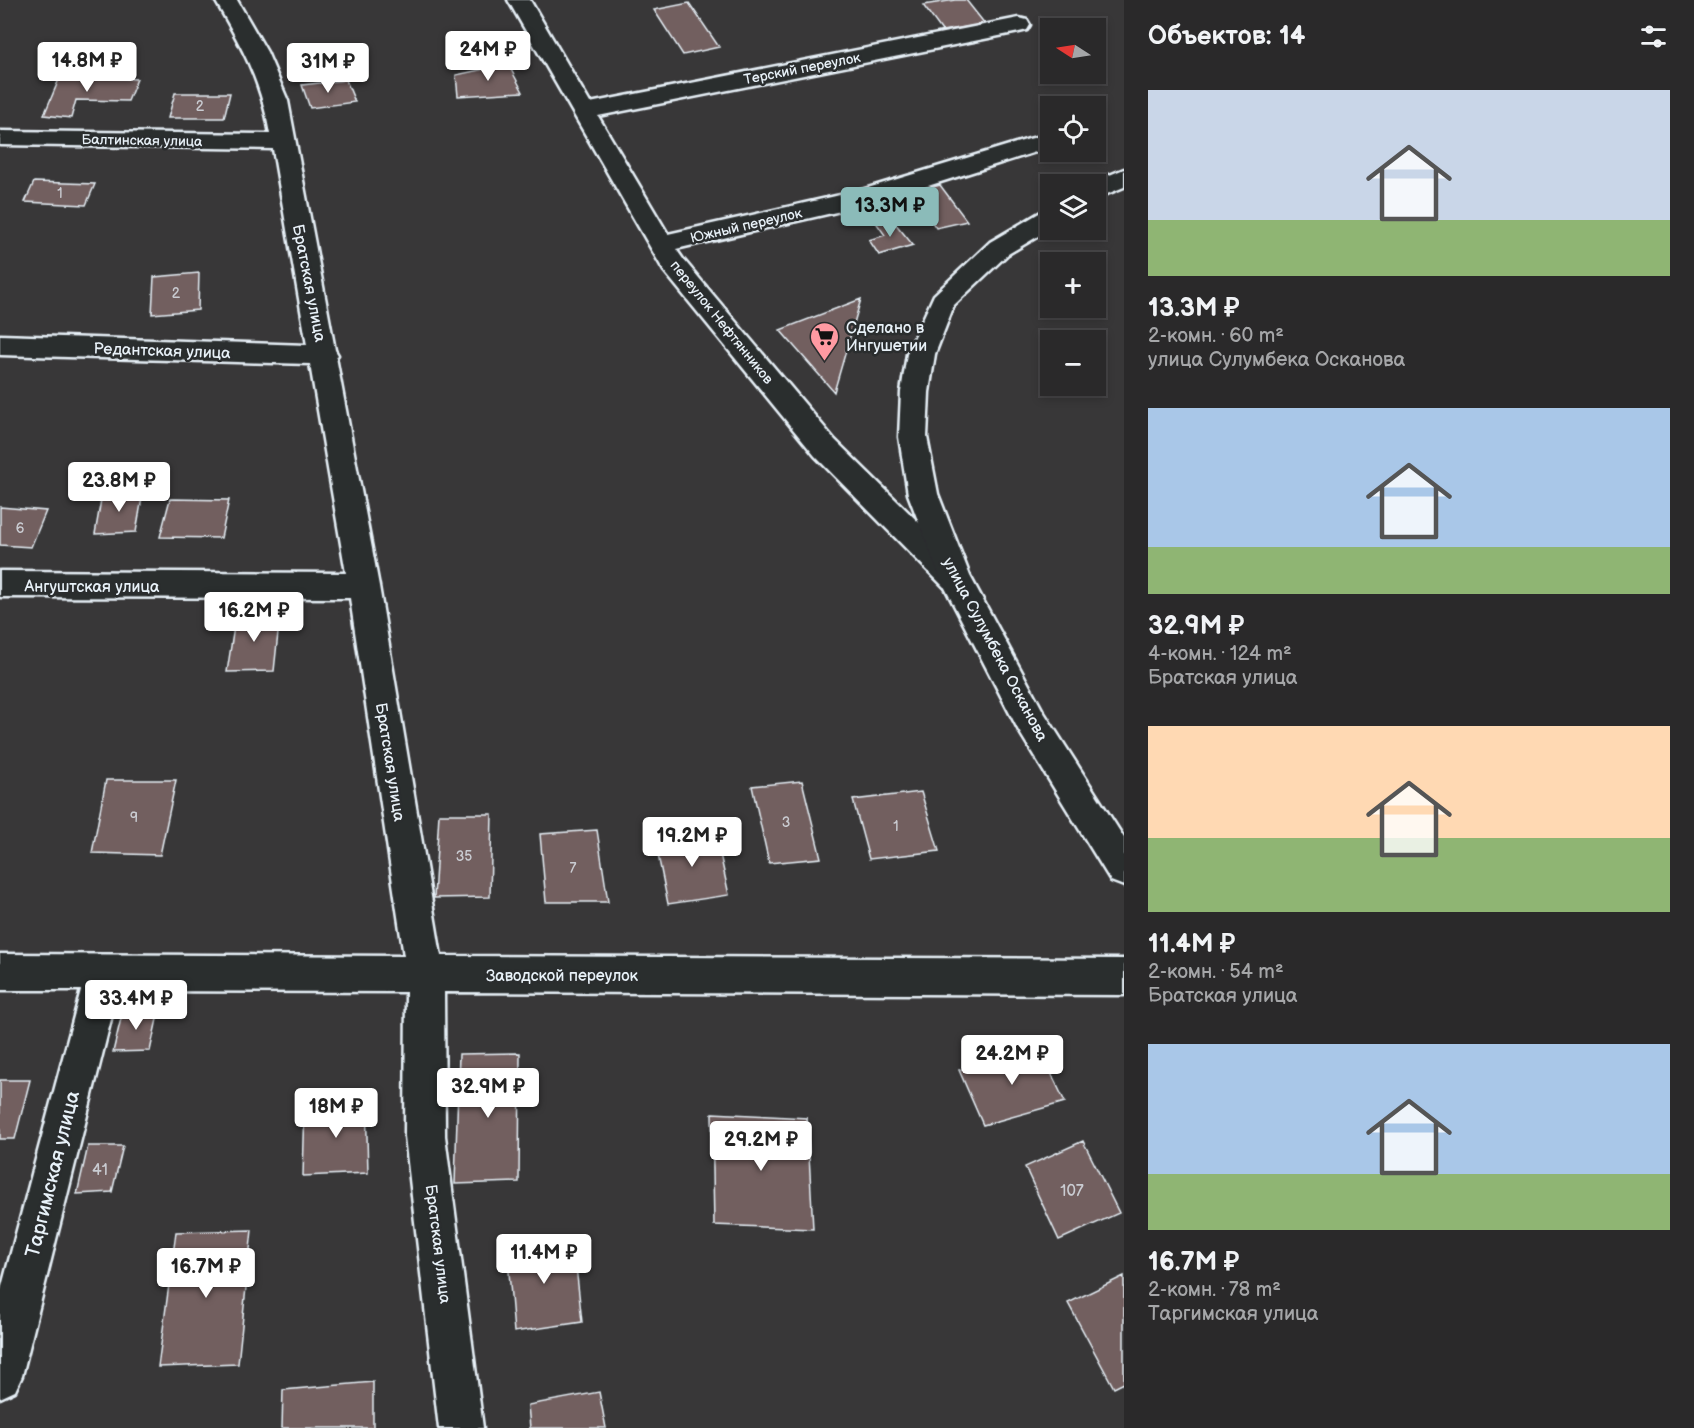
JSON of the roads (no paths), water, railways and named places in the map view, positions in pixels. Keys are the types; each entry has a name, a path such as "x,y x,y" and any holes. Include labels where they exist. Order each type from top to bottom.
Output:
{"street":[{"name":"Братская улица","path":"226,0 256,52 276,101 324,355 364,586 425,974 425,1136 461,1428"},
{"name":"переулок Нефтянников","path":"519,0 673,265 825,448 955,578"},
{"name":"Терский переулок","path":"585,111 1019,25"},
{"name":"Балтинская улица","path":"0,138 284,142"},
{"name":"Южный переулок","path":"661,244 862,198 1037,144"},
{"path":"1106,186 1124,177"},
{"name":"улица Сулумбека Осканова","path":"1040,224 999,248 943,301 921,354 915,392 913,437 923,494 955,578 1031,721 1124,869"},
{"name":"Редантская улица","path":"0,345 324,355"},
{"name":"Ангуштская улица","path":"0,584 364,586"},
{"name":"Заводской переулок","path":"0,972 1124,977"},
{"name":"Таргимская улица","path":"0,1376 104,972"}],"place":[{"name":"Сделано в Ингушетии","path":"825,362"}]}
